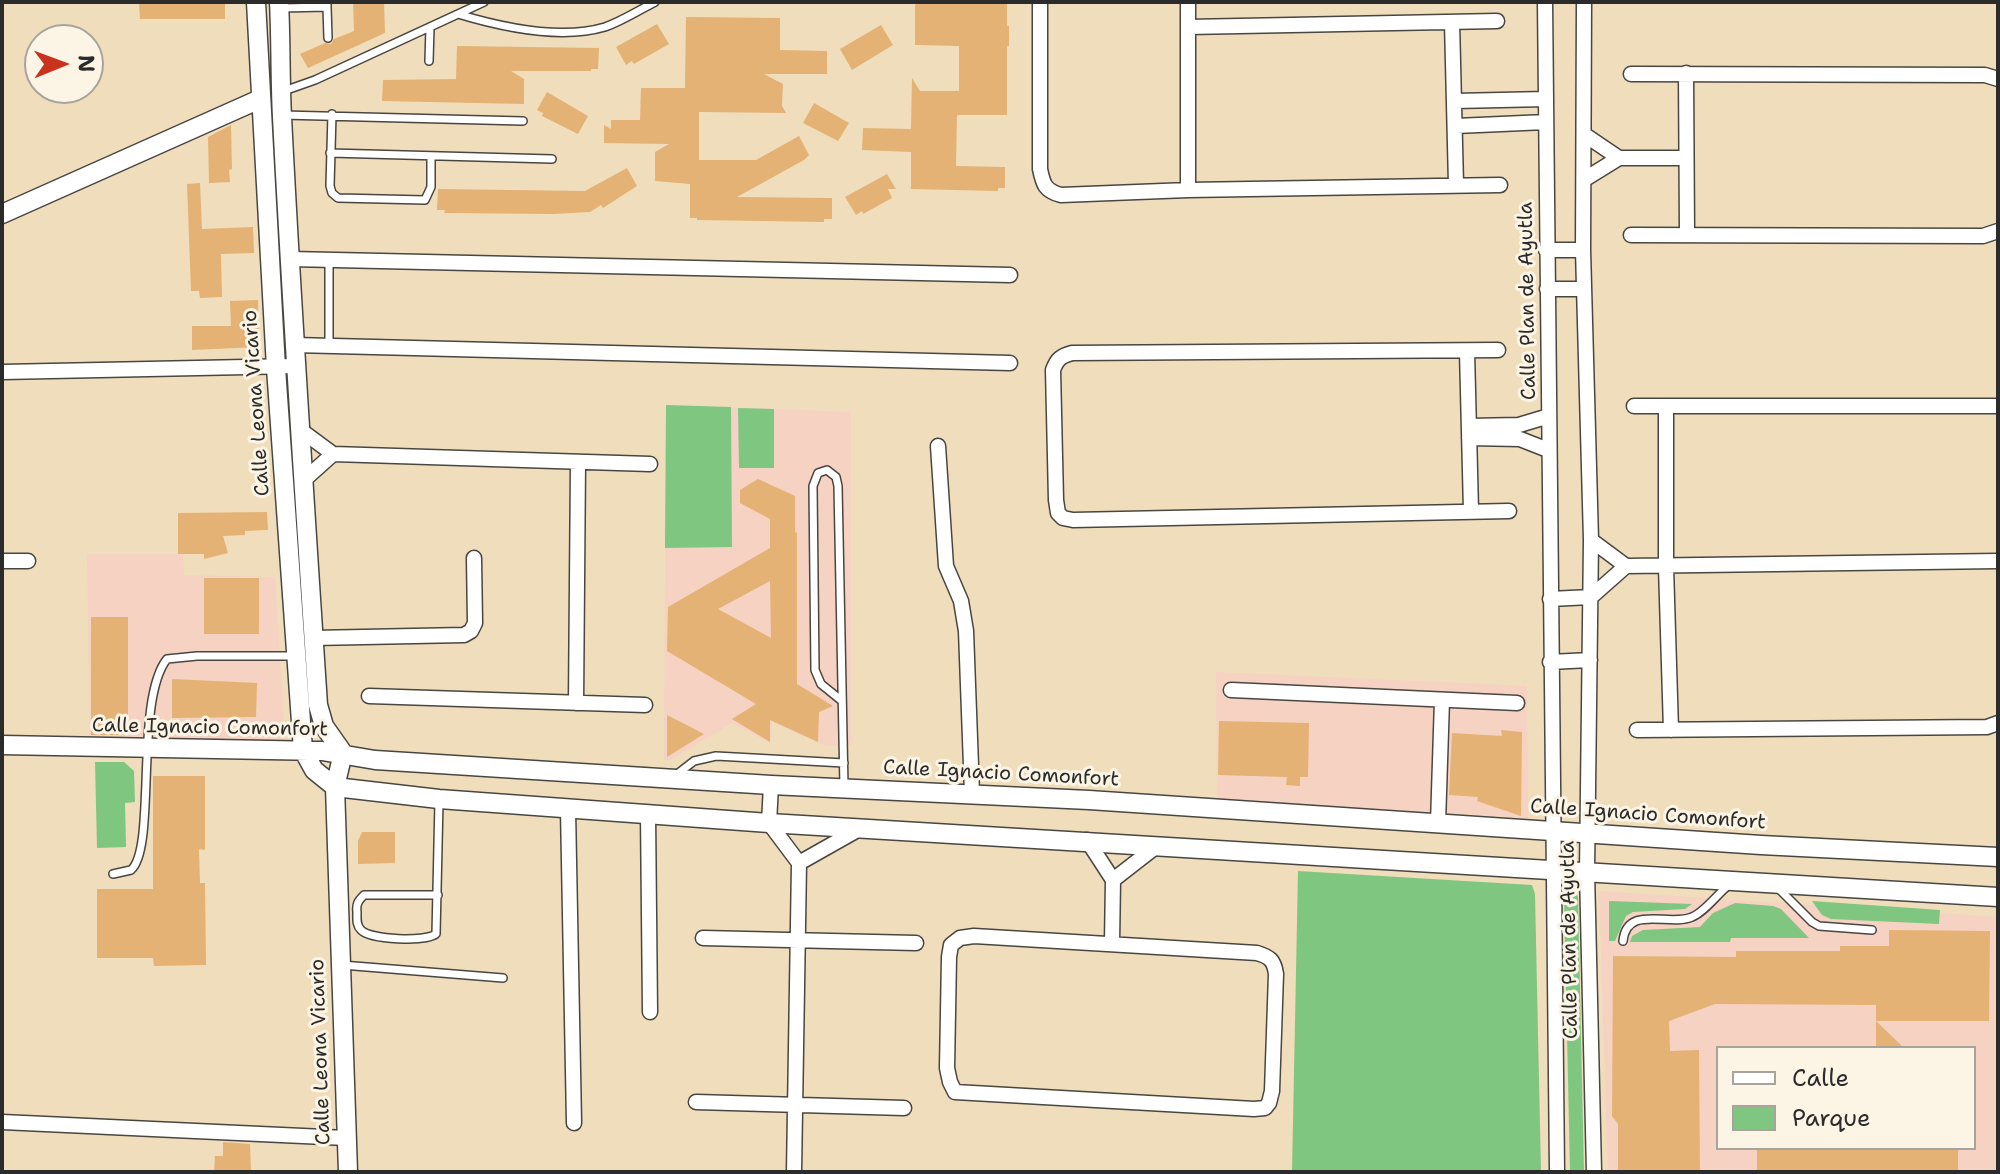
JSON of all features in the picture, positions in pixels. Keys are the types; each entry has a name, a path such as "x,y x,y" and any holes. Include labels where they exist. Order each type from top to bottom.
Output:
{"main road":[{"name":"Calle Leona Vicario","path":"256,2 276,368 313,638 318,705 324,726 343,753 335,787 348,1172"},
{"name":"Calle Leona Vicario","path":"279,5 295,366 304,480 297,523 297,656 303,750"},
{"path":"2,214 260,99"},
{"name":"Calle Ignacio Comonfort","path":"2,745 303,750 343,753 375,760 771,785 972,793 1761,845 1998,857"},
{"path":"303,750 314,770 335,787 439,799 769,823 1998,897"}],"street":[{"path":"1040,2 1040,169 1043,183 1050,192 1061,195 1500,185"},
{"path":"1188,2 1188,190"},
{"name":"Calle Plan de Ayutla","path":"1545,2 1557,1172"},
{"name":"Calle Plan de Ayutla","path":"1584,2 1583,250 1591,540 1587,872 1594,1172"},
{"path":"1188,27 1497,21"},
{"path":"1452,22 1456,185"},
{"path":"1686,73 1687,234"},
{"path":"1631,74 1985,75 1998,79"},
{"path":"1455,101 1546,99"},
{"path":"1456,126 1546,122"},
{"path":"1585,135 1619,158"},
{"path":"1585,179 1619,158 1686,158"},
{"path":"1631,235 1983,236 1998,231"},
{"name":"Calle Plan de Ayutla","path":"1546,250 1583,250"},
{"path":"290,259 1010,275"},
{"name":"Calle Plan de Ayutla","path":"1547,289 1584,289"},
{"path":"294,345 1010,363"},
{"path":"1498,350 1072,353 1056,361 1053,370 1056,500 1058,513 1063,518 1509,511"},
{"path":"1467,351 1471,511"},
{"path":"2,372 295,366"},
{"path":"1634,406 1998,406"},
{"path":"1666,406 1666,567 1671,730"},
{"path":"1469,432 1520,432 1549,416"},
{"path":"302,431 333,454 650,464"},
{"path":"1520,432 1548,450"},
{"path":"938,446 946,566 961,601 966,631 972,793"},
{"path":"304,480 333,454"},
{"path":"576,703 578,462"},
{"path":"1591,540 1626,566 1998,561"},
{"path":"313,638 464,635 471,631 475,623 474,558"},
{"path":"2,561 28,561"},
{"path":"1550,599 1591,597 1626,566"},
{"path":"1550,662 1590,660"},
{"path":"1231,690 1517,703"},
{"path":"369,696 645,705"},
{"path":"1438,823 1442,700"},
{"path":"1637,730 1987,727 1998,723"},
{"path":"771,785 769,823 799,863 794,1172"},
{"path":"568,809 574,1123"},
{"path":"648,814 650,1012"},
{"path":"799,863 861,828"},
{"path":"1087,840 1113,880 1112,943"},
{"path":"1113,880 1158,845"},
{"path":"974,936 1112,943 1257,953 1274,962 1272,1091 1265,1108 955,1092 947,1068 951,945 960,938 974,936"},
{"path":"703,938 916,943"},
{"path":"696,1102 904,1108"},
{"path":"2,1122 346,1138"}],"lane":[{"path":"281,92 315,80 484,2"},
{"path":"458,14 501,27 589,30 614,23 655,2"},
{"path":"279,5 327,4 328,38"},
{"path":"429,61 430,27"},
{"path":"332,114 332,193 338,198 425,200 431,187 431,157"},
{"path":"282,115 523,121"},
{"path":"330,153 552,159"},
{"path":"329,260 329,346"},
{"path":"842,701 821,684 815,670 813,486 818,473 827,470 836,477 838,486 844,788"},
{"path":"113,874 131,870 141,857 147,749 155,678 167,659 297,656"},
{"path":"672,778 694,761 716,756 844,763"},
{"path":"438,895 364,895 357,905 357,924 362,931 376,937 432,937 437,929 438,895 439,799"},
{"path":"1623,941 1627,927 1637,920 1692,917 1735,881"},
{"path":"1774,883 1819,926 1872,930"},
{"path":"340,965 503,978"}],"shaded area":[{"path":"666,405 851,412 851,746 826,746 772,722 770,743 732,723 671,760 664,760"},
{"path":"87,554 183,554 184,575 275,577 285,743 90,743"},
{"path":"1216,672 1527,686 1528,818 1217,799"},
{"path":"1599,891 1998,917 1998,1172 1608,1172"}],"green space":[{"path":"666,405 731,407 732,547 665,548"},
{"path":"738,408 774,409 774,468 739,468"},
{"path":"95,762 124,762 134,771 135,802 125,803 126,847 97,848"},
{"path":"1298,871 1532,885 1535,894 1541,1172 1292,1172"},
{"path":"1568,890 1575,891 1578,897 1584,1172 1570,1172 1564,896"},
{"path":"1609,901 1692,904 1685,909 1633,912 1626,916 1615,941 1609,941"},
{"path":"1812,901 1940,910 1939,924 1831,919 1822,915"},
{"path":"1735,903 1781,909 1809,938 1630,942 1632,936 1643,930 1700,927 1713,913"}],"building":[{"path":"139,2 225,2 225,19 140,19"},
{"path":"353,2 384,2 385,33 308,68 300,54 325,43 331,44 334,39 354,31"},
{"path":"920,2 1007,2 1007,115 957,115 956,166 1005,167 1005,188 998,188 998,191 911,189 911,152 862,150 863,128 911,129 912,78 920,91 959,91 959,46 915,45 915,5"},
{"path":"686,17 780,18 780,50 827,51 827,74 764,74 783,84 782,106 786,113 699,112 699,160 756,160 799,136 809,155 804,160 737,197 832,198 832,219 824,219 824,222 690,218 690,184 655,181 655,152 669,144 604,143 604,125 611,129 611,120 640,120 641,88 685,88"},
{"path":"657,24 669,44 634,64 632,61 626,65 616,47"},
{"path":"881,25 893,45 852,70 840,49"},
{"path":"457,46 599,48 598,69 511,71 524,79 524,104 382,101 383,80 456,79"},
{"path":"547,92 588,116 578,134 542,116 543,113 537,110"},
{"path":"814,103 849,123 838,141 803,123"},
{"path":"231,125 230,182 209,183 208,137"},
{"path":"627,168 637,186 603,208 601,205 590,212 444,213 445,210 437,210 438,189 585,191"},
{"path":"887,174 896,189 888,189 892,198 856,215 845,197"},
{"path":"200,183 202,229 253,227 254,253 221,254 222,297 200,298 199,291 191,291 187,184"},
{"path":"258,300 259,347 192,350 192,326 231,326 230,301"},
{"path":"758,479 795,496 797,684 833,706 819,712 818,742 770,720 770,742 732,719 756,704 667,651 668,607 770,548 770,519 740,503 740,490","holes":["770,581 771,638 718,609"]},
{"path":"267,512 268,530 223,536 228,553 204,559 204,554 178,554 178,513"},
{"path":"204,578 259,578 259,634 204,634"},
{"path":"91,617 128,617 128,735 91,735"},
{"path":"172,679 257,683 256,717 172,718"},
{"path":"667,715 704,734 667,757"},
{"path":"1219,721 1309,723 1308,777 1300,777 1300,786 1286,785 1287,777 1218,775"},
{"path":"1501,730 1522,732 1521,816 1477,801 1478,797 1449,795 1452,733 1502,736"},
{"path":"153,776 205,776 205,850 199,849 200,883 205,883 206,965 154,966 153,958 97,958 97,889 153,889"},
{"path":"362,832 395,832 395,863 358,864 358,841"},
{"path":"1889,930 1990,931 1989,1021 1876,1021 1876,1005 1715,1004 1669,1021 1670,1051 1699,1050 1700,1172 1618,1172 1618,1124 1612,1116 1613,956 1736,957 1736,951 1840,951 1840,946 1889,946"},
{"path":"1876,1021 1902,1046 1876,1046"},
{"path":"223,1142 250,1144 251,1172 214,1172 215,1156 223,1156"},
{"path":"1757,1150 1958,1150 1958,1172 1757,1172"}]}
